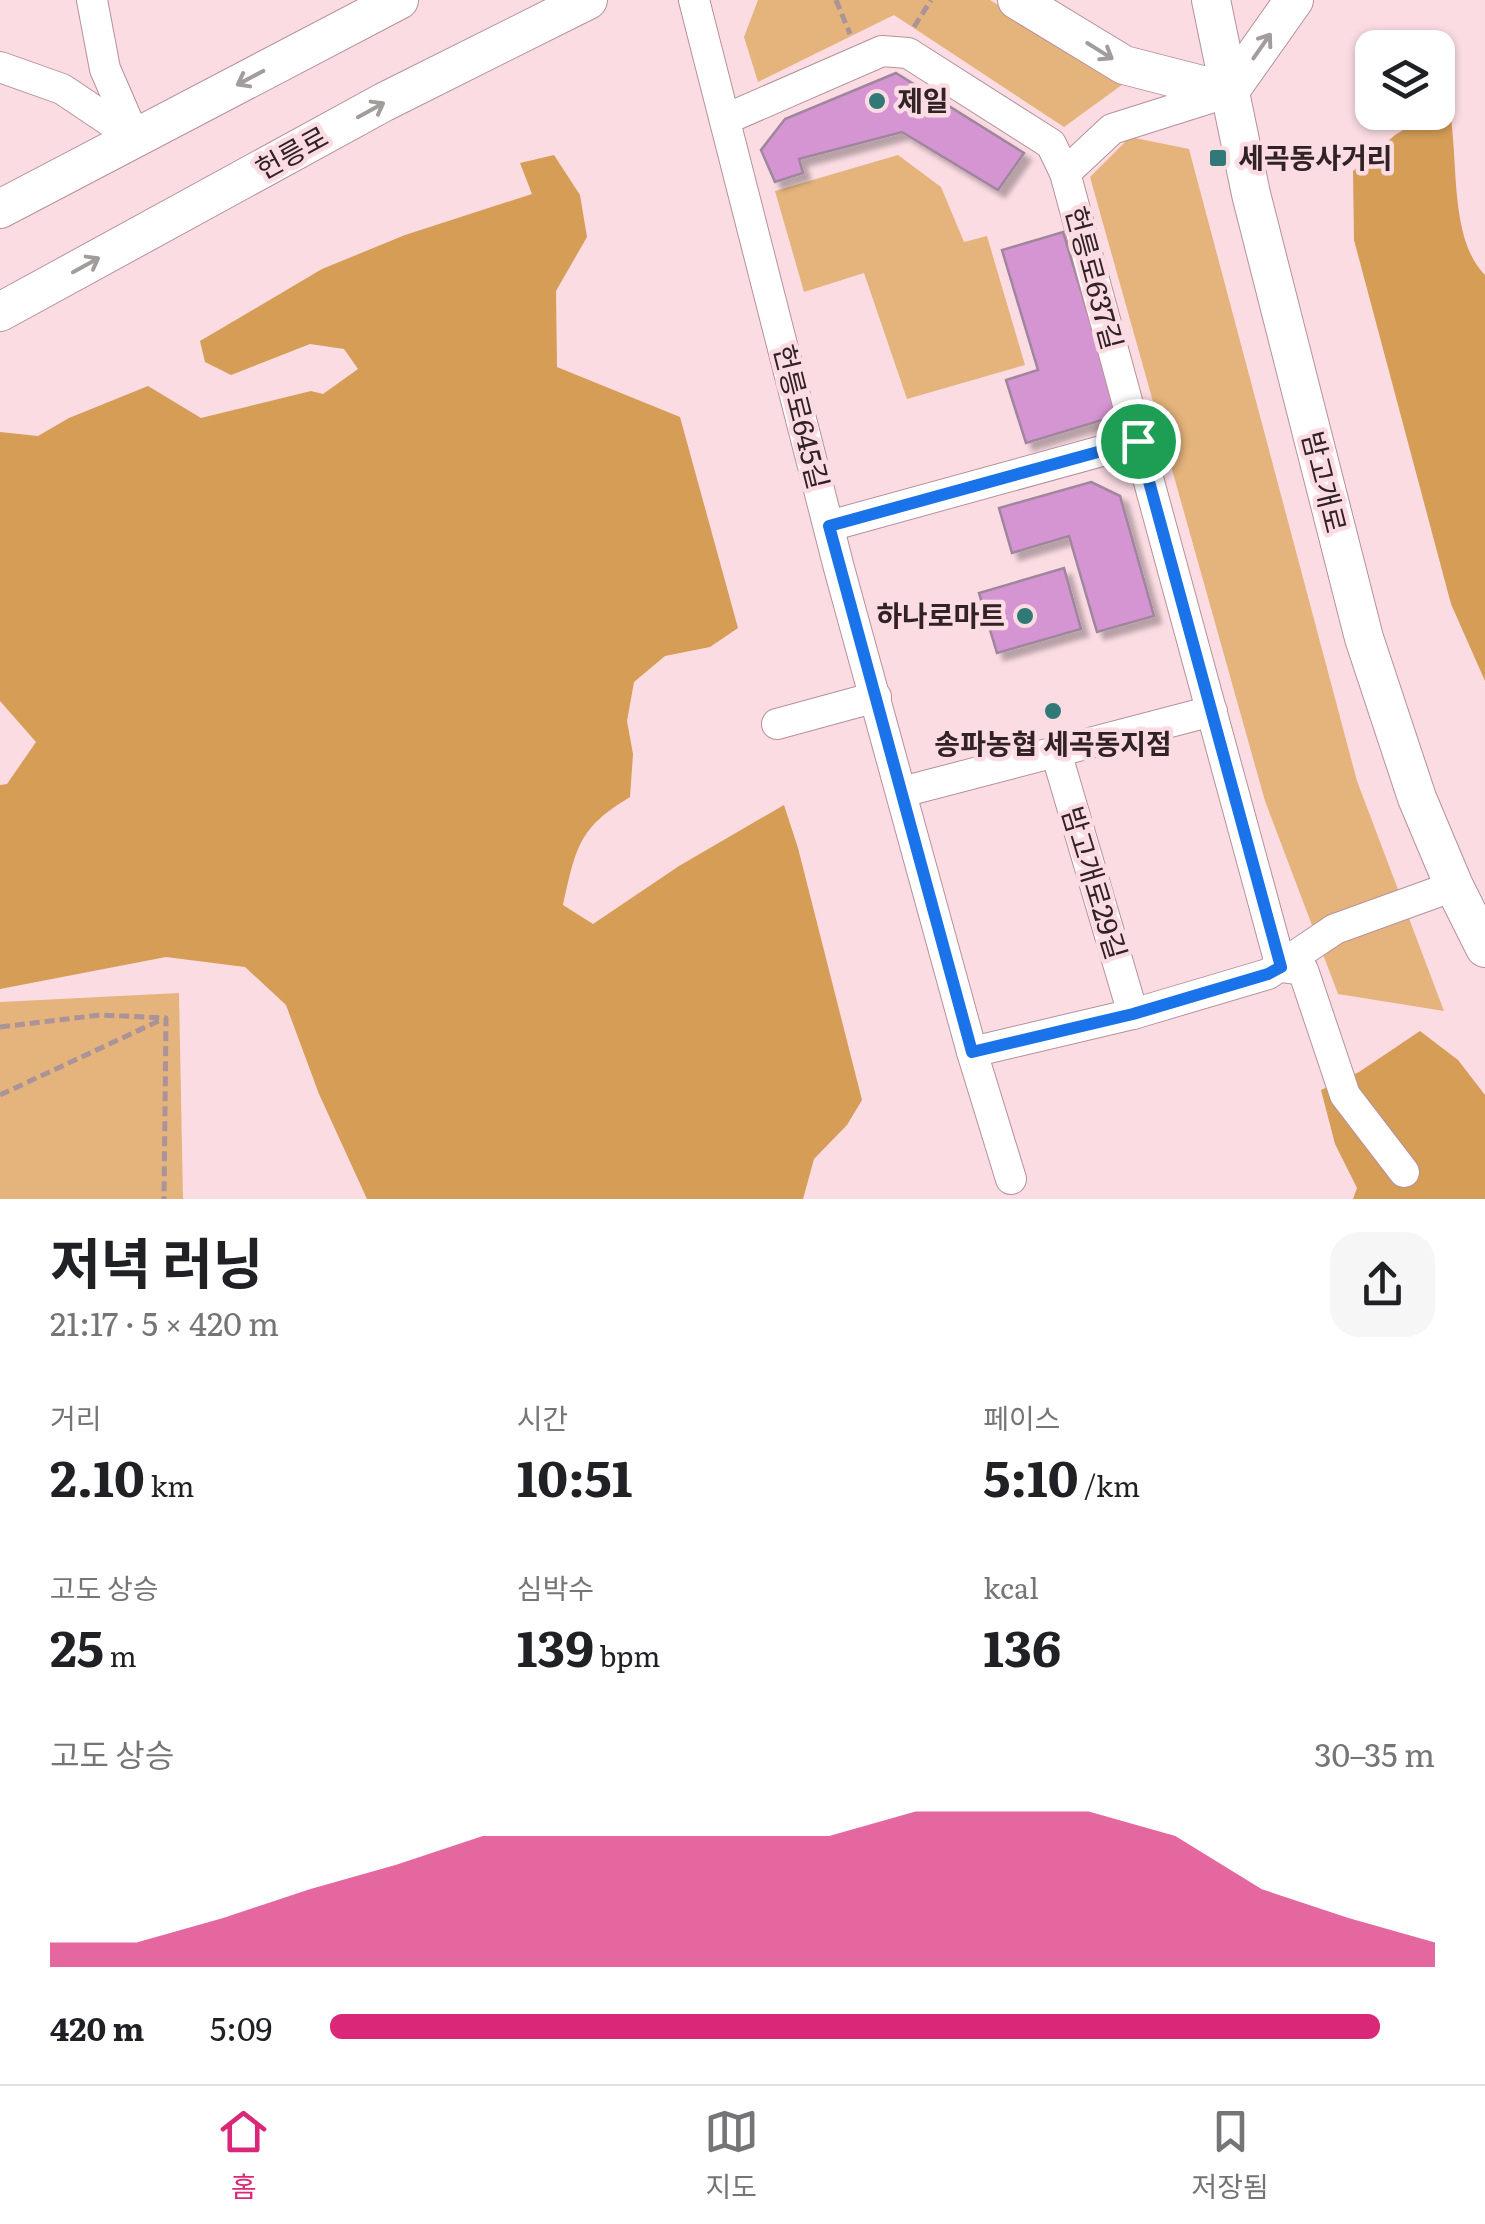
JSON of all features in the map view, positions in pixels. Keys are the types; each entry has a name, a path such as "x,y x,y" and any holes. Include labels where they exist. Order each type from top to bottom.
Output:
{"main road":[{"path":"0,209 398,0"},
{"name":"헌릉로","path":"0,312 384,102 588,0"},
{"path":"1017,0 1124,65 1229,92 1294,0"},
{"name":"밤고개로","path":"1211,0 1250,189 1364,638 1418,798 1454,886 1485,948"}],"street":[{"path":"92,0 105,69 134,138"},
{"name":"헌릉로645길","path":"694,0 829,526 972,1052 1011,1179"},
{"path":"726,119 882,51 908,54 1051,144 1065,173 1112,129 1229,92"},
{"path":"0,67 62,89 134,138"},
{"name":"헌릉로637길","path":"1065,173 1281,967"},
{"path":"829,526 1138,441"},
{"path":"777,724 876,697"},
{"path":"902,792 1212,712"},
{"name":"밤고개로29길","path":"1056,752 1133,1014"},
{"path":"972,1052 1133,1014 1268,974 1334,929 1454,886"},
{"path":"1281,967 1303,970 1345,1095 1404,1172"}],"path":[{"path":"836,0 861,60"},
{"path":"0,1027 100,1015 166,1018"},
{"path":"0,1095 166,1018"},
{"path":"164,1199 166,1018"}],"shaded area":[{"path":"758,0 990,0 1126,82 1064,127 894,15 758,82 744,37"},
{"path":"1403,130 1452,130 1465,239 1485,275 1485,681 1451,604 1354,240 1353,171"},
{"path":"1130,137 1189,149 1357,781 1444,1011 1338,994 1265,801 1090,177"},
{"path":"554,155 580,195 587,237 556,291 557,367 680,417 738,628 710,647 665,656 634,682 627,721 633,754 630,797 599,819 582,841 563,905 593,924 679,866 784,805 862,1100 847,1125 814,1159 803,1199 367,1199 319,1094 286,1005 245,967 166,957 0,989 0,785 7,784 36,742 0,701 0,432 38,436 69,418 148,386 201,418 311,391 323,394 358,369 344,349 310,344 231,375 205,362 200,341 322,269 405,235 532,194 520,163"},
{"path":"898,155 941,187 964,242 987,236 1025,365 907,399 864,273 804,292 775,191"},
{"path":"179,993 183,1199 0,1199 0,1002"},
{"path":"1420,1031 1458,1060 1485,1095 1485,1199 1353,1199 1357,1188 1335,1144 1321,1090 1359,1072"}],"building":[{"path":"896,73 1024,153 998,190 902,132 799,159 803,173 775,182 761,150 785,119"},
{"path":"1063,232 1119,415 1026,443 1006,380 1038,370 1002,250"},
{"path":"1091,482 1120,496 1154,616 1097,632 1069,536 1012,553 999,508"},
{"path":"1064,568 1081,629 997,653 979,593"}],"place":[{"name":"제일","path":"877,101"},
{"name":"세곡동사거리","path":"1218,158"},
{"name":"하나로마트","path":"1025,616"},
{"name":"송파농협 세곡동지점","path":"1053,711"}],"route":[{"path":"1138,441 1281,967 1133,1014 972,1052 829,526 1138,441"}]}
